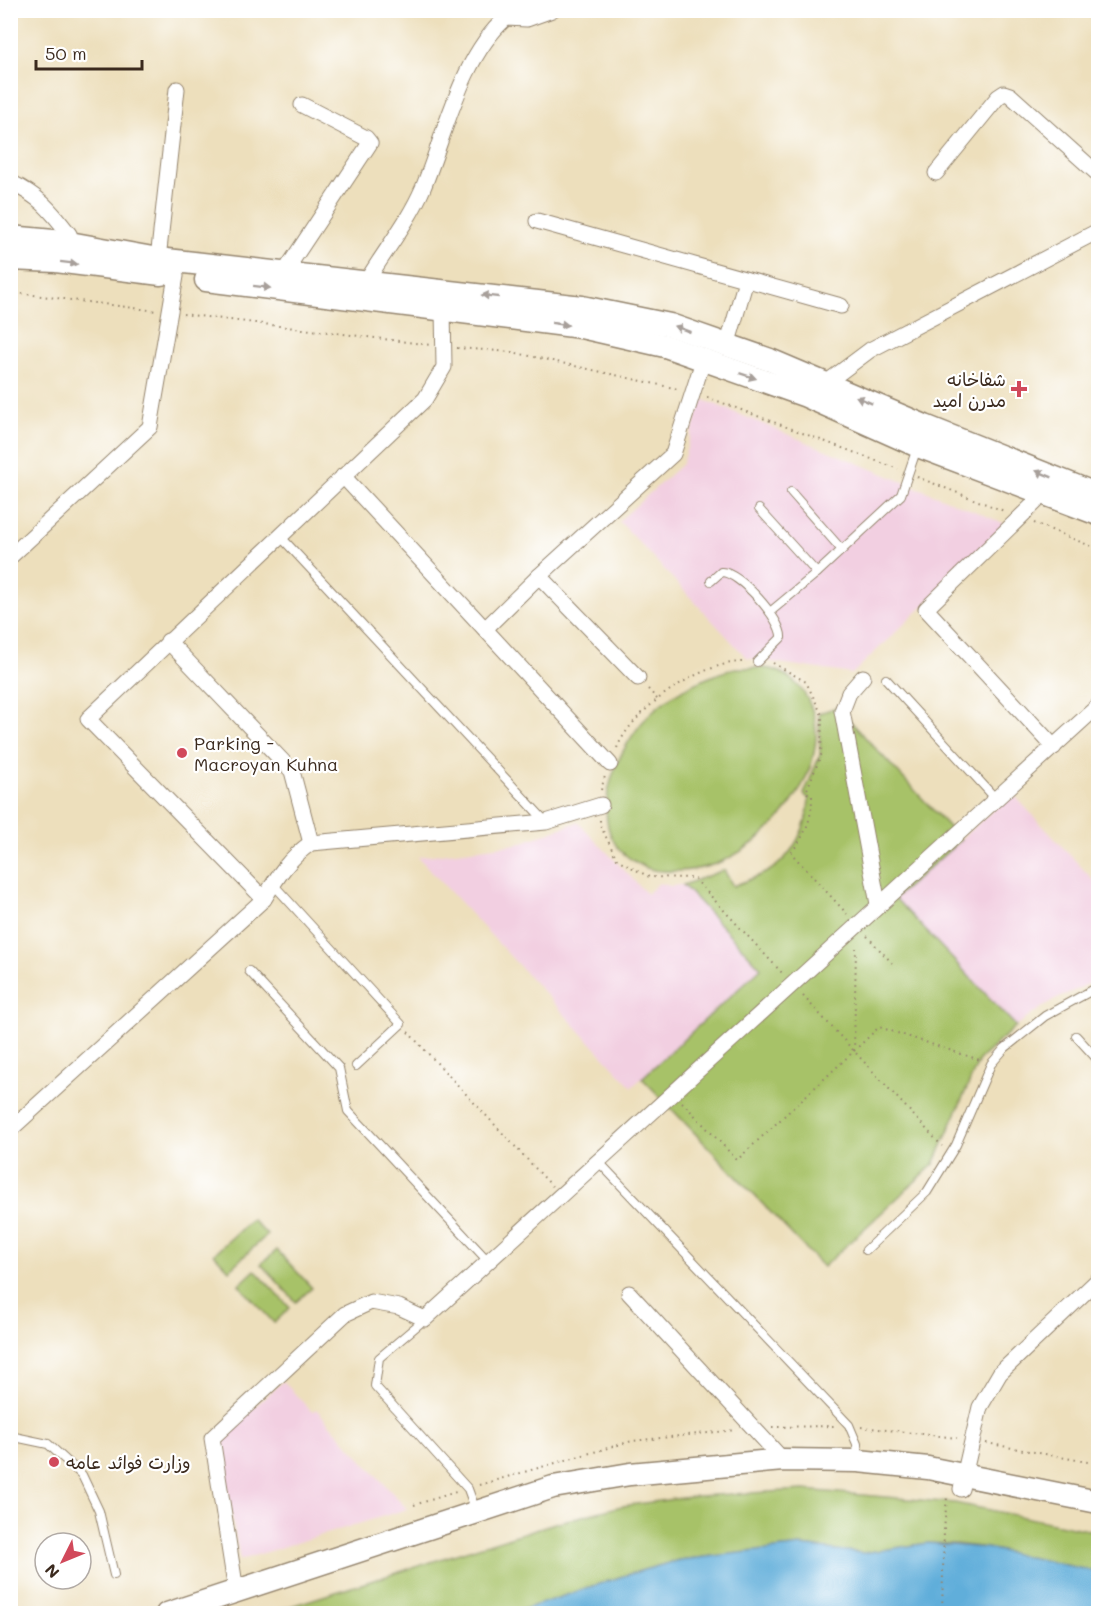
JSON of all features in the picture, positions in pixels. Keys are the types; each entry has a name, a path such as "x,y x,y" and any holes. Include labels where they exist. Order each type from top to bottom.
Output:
{"main road":[{"path":"10,237 64,242 158,259 284,273 443,309 581,327 665,346 703,361 1098,495"},
{"path":"10,259 56,261 176,276 582,307 670,325 770,360 826,383 921,436 1098,514"},
{"path":"167,1614 553,1487 630,1474 783,1460 858,1461 1098,1517"},
{"path":"216,1614 557,1502 632,1488 815,1476 857,1476 958,1483 1098,1502"}],"street":[{"path":"365,291 422,191 470,66 495,28 506,14 527,19 552,10"},
{"path":"158,259 177,89"},
{"path":"936,173 998,97 1004,93 1010,95 1098,174"},
{"path":"284,273 370,143 366,138 303,105"},
{"path":"10,182 33,193 53,214 69,234 64,242"},
{"path":"537,221 842,306"},
{"path":"826,383 870,350 1098,231"},
{"path":"10,557 150,427 176,276"},
{"path":"721,343 729,339 746,280"},
{"path":"264,899 88,719 425,399 444,367 443,309"},
{"path":"485,629 539,576 673,454 703,361"},
{"path":"343,476 610,764"},
{"path":"1046,492 926,609 1054,747"},
{"path":"539,576 638,678"},
{"path":"168,641 291,771 311,843"},
{"path":"863,677 849,693 842,711 878,904"},
{"path":"236,1591 212,1438 345,1314 371,1302 399,1307 425,1319 672,1091 1098,706"},
{"path":"10,1130 264,899 296,853 311,843 546,822 601,805"},
{"path":"958,1483 980,1407 1000,1372 1098,1280"},
{"path":"629,1293 783,1460"}],"lane":[{"path":"770,612 817,573 901,495 921,436"},
{"path":"791,492 842,550"},
{"path":"759,509 817,573"},
{"path":"279,536 546,822"},
{"path":"711,581 721,572 727,572 770,612 782,629 781,638 757,662"},
{"path":"886,679 996,799"},
{"path":"273,884 401,1024 356,1066"},
{"path":"249,971 339,1068 348,1111 488,1261"},
{"path":"866,1250 927,1192 950,1155 991,1064 1005,1048 1045,1016 1098,987"},
{"path":"1076,1036 1098,1060"},
{"path":"597,1161 849,1425 857,1444 858,1461"},
{"path":"425,1319 380,1358 375,1386 468,1488 476,1512"},
{"path":"10,1436 48,1444 82,1475 99,1511 114,1575"}],"path":[{"path":"10,292 444,347 512,352 693,392 908,473 1098,549"},
{"path":"892,963 791,853 804,837 812,814 812,796 806,792 821,755 822,715 806,682 774,663 734,662 691,676 650,706 619,744 602,786 600,825 617,859 649,877 694,878 950,1155"},
{"path":"854,1051 856,924"},
{"path":"401,1024 561,1194"},
{"path":"672,1091 737,1160 879,1027 991,1064"},
{"path":"942,1614 944,1530 958,1483"}],"shaded area":[{"path":"702,399 1008,525 852,674 747,658 619,521 682,464"},
{"path":"1012,793 1098,885 1098,979 1047,1004 1016,1026 895,898"},
{"path":"578,822 647,894 659,883 670,886 683,885 761,967 632,1087 418,857 518,844"},
{"path":"283,1381 312,1412 316,1409 407,1509 240,1560 218,1440"}],"green space":[{"path":"735,668 762,668 777,671 793,681 808,700 815,723 815,746 809,769 799,791 767,831 749,846 729,858 713,865 688,870 659,871 644,867 617,847 608,828 606,808 617,763 628,742 655,709 673,695 693,684"},
{"path":"837,707 961,840 895,898 1016,1026 979,1060 934,1164 823,1267 642,1078 761,968 683,885 724,870 733,886 769,871 785,858 798,840 806,820 809,799 804,794 820,755 819,713"},
{"path":"252,1219 267,1235 229,1270 214,1254"},
{"path":"277,1250 312,1288 296,1302 261,1264"},
{"path":"255,1270 290,1308 274,1323 239,1285"},
{"path":"804,1490 955,1503 1098,1532 1098,1572 987,1548 956,1544 928,1543 863,1553 801,1546 679,1560 626,1575 513,1613 266,1614 555,1523 622,1506 697,1496"}],"water":[{"path":"928,1543 987,1548 1098,1572 1098,1613 513,1613 626,1575 679,1560 801,1546 863,1553"}],"place":[{"name":"شفاخانه مدرن امید","path":"1019,389"},
{"name":"Parking - Macroyan Kuhna","path":"182,753"},
{"name":"وزارت فوائد عامه","path":"54,1462"}]}
